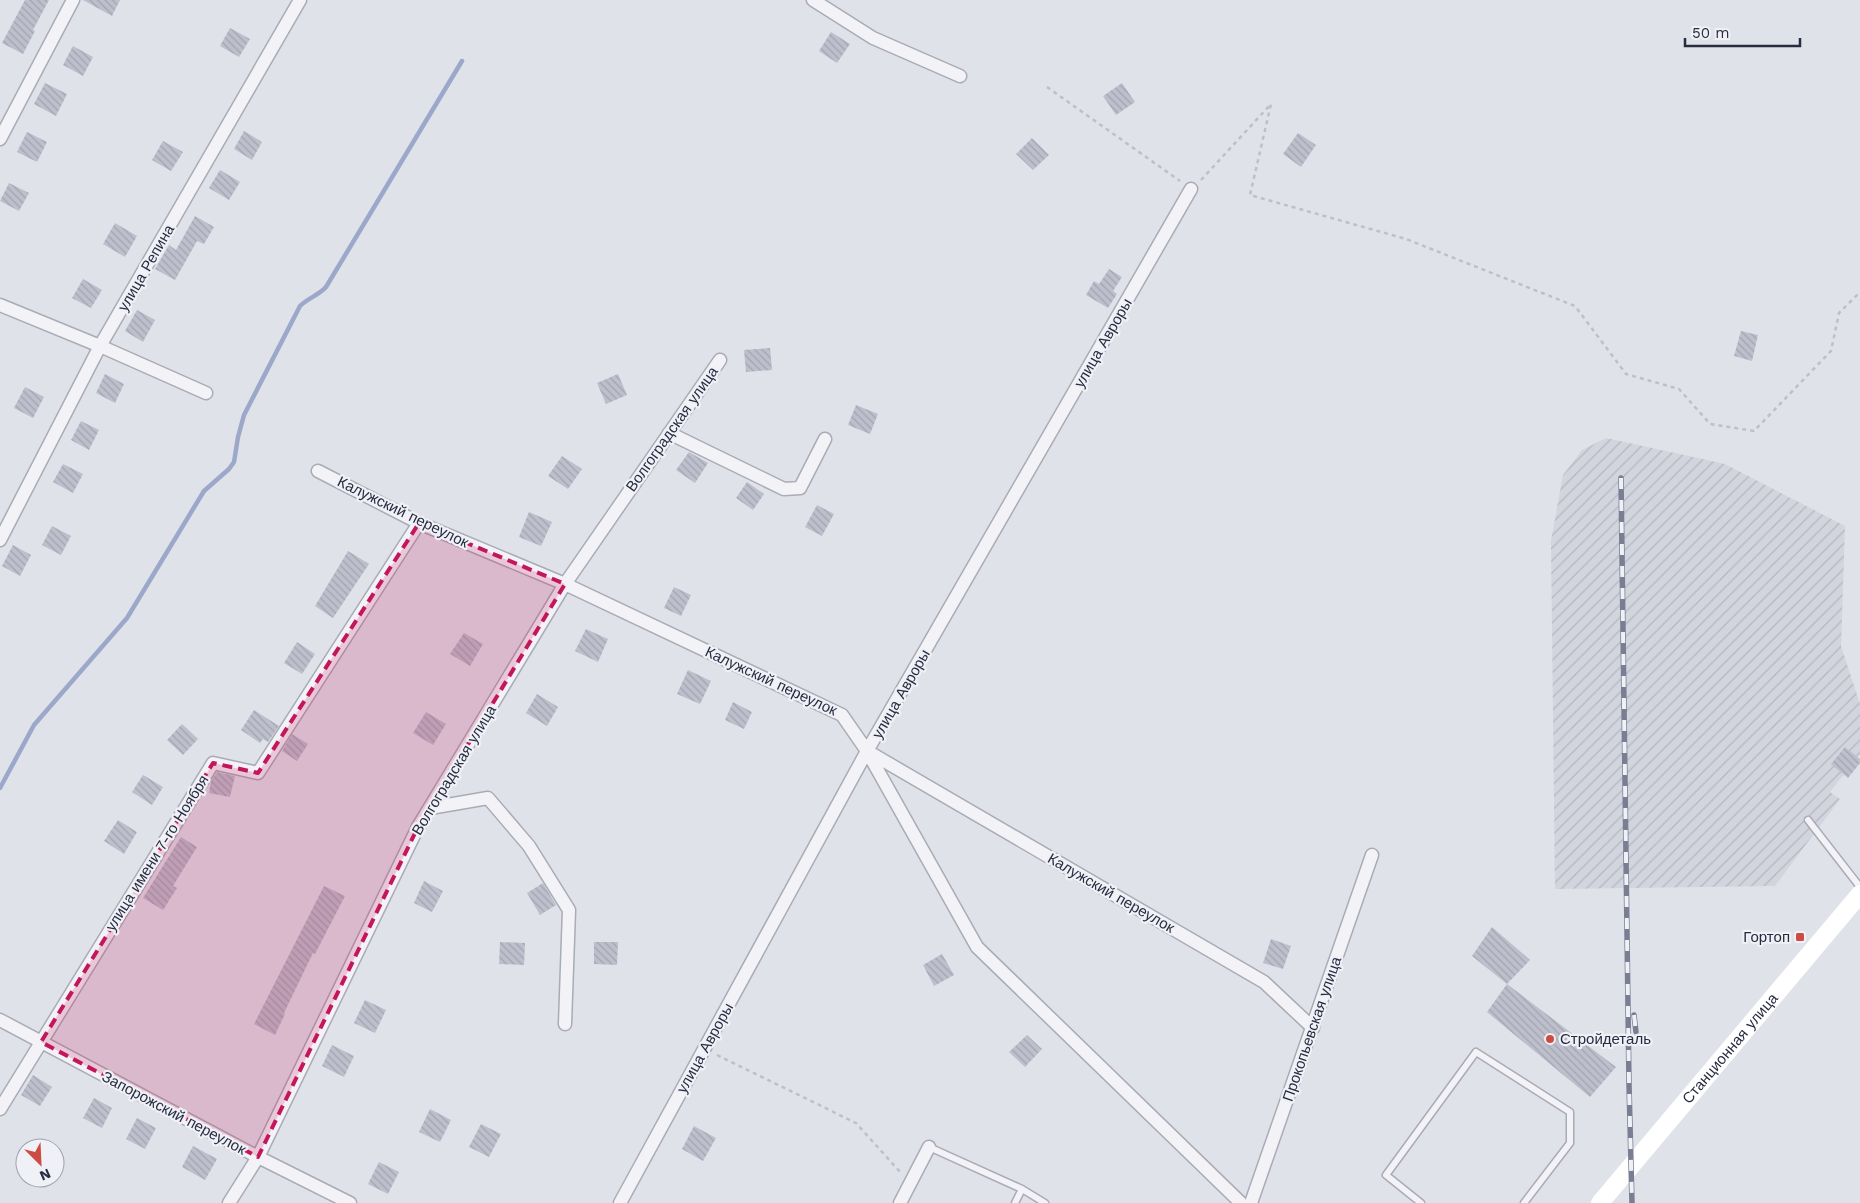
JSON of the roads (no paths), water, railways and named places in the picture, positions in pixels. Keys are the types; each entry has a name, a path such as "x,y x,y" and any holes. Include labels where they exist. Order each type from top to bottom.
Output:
{"main road":[{"name":"Станционная улица","path":"1600,1203 1860,894"}],"street":[{"path":"0,139 73,0"},
{"name":"улица Репина","path":"0,540 100,346 300,0"},
{"path":"813,0 872,38 960,76"},
{"name":"улица Авроры","path":"620,1203 868,751 1191,189"},
{"path":"0,305 100,346 206,393"},
{"name":"Волгоградская улица","path":"229,1203 258,1157 418,827 565,584 720,360"},
{"path":"669,433 784,489 800,488 825,439"},
{"name":"Калужский переулок","path":"318,471 419,522 565,584 842,715 868,751 1264,982 1313,1028"},
{"name":"улица имени 7-го Ноября","path":"0,1109 213,763 258,773 419,522"},
{"path":"868,751 978,947 1241,1203"},
{"path":"430,808 488,798 529,846 569,910 565,1024"},
{"name":"Прокопьевская улица","path":"1251,1203 1372,855"},
{"name":"Запорожский переулок","path":"0,1020 258,1157 350,1203"},
{"path":"900,1203 929,1147"}],"lane":[{"path":"1808,820 1860,887"},
{"path":"1421,1203 1386,1175 1476,1052 1570,1112 1570,1143 1524,1203"},
{"path":"929,1147 1022,1189 1045,1203"},
{"path":"1015,1203 1022,1189"}],"waterway":[{"path":"0,788 34,725 127,618 204,491 229,469 234,462 244,415 300,306 326,287 462,61"}],"railway":[{"path":"1621,478 1632,1203"},
{"path":"1634,1015 1636,1032"}],"place":[{"name":"Гортоп","path":"1800,937"},
{"name":"Стройдеталь","path":"1550,1039"}]}
